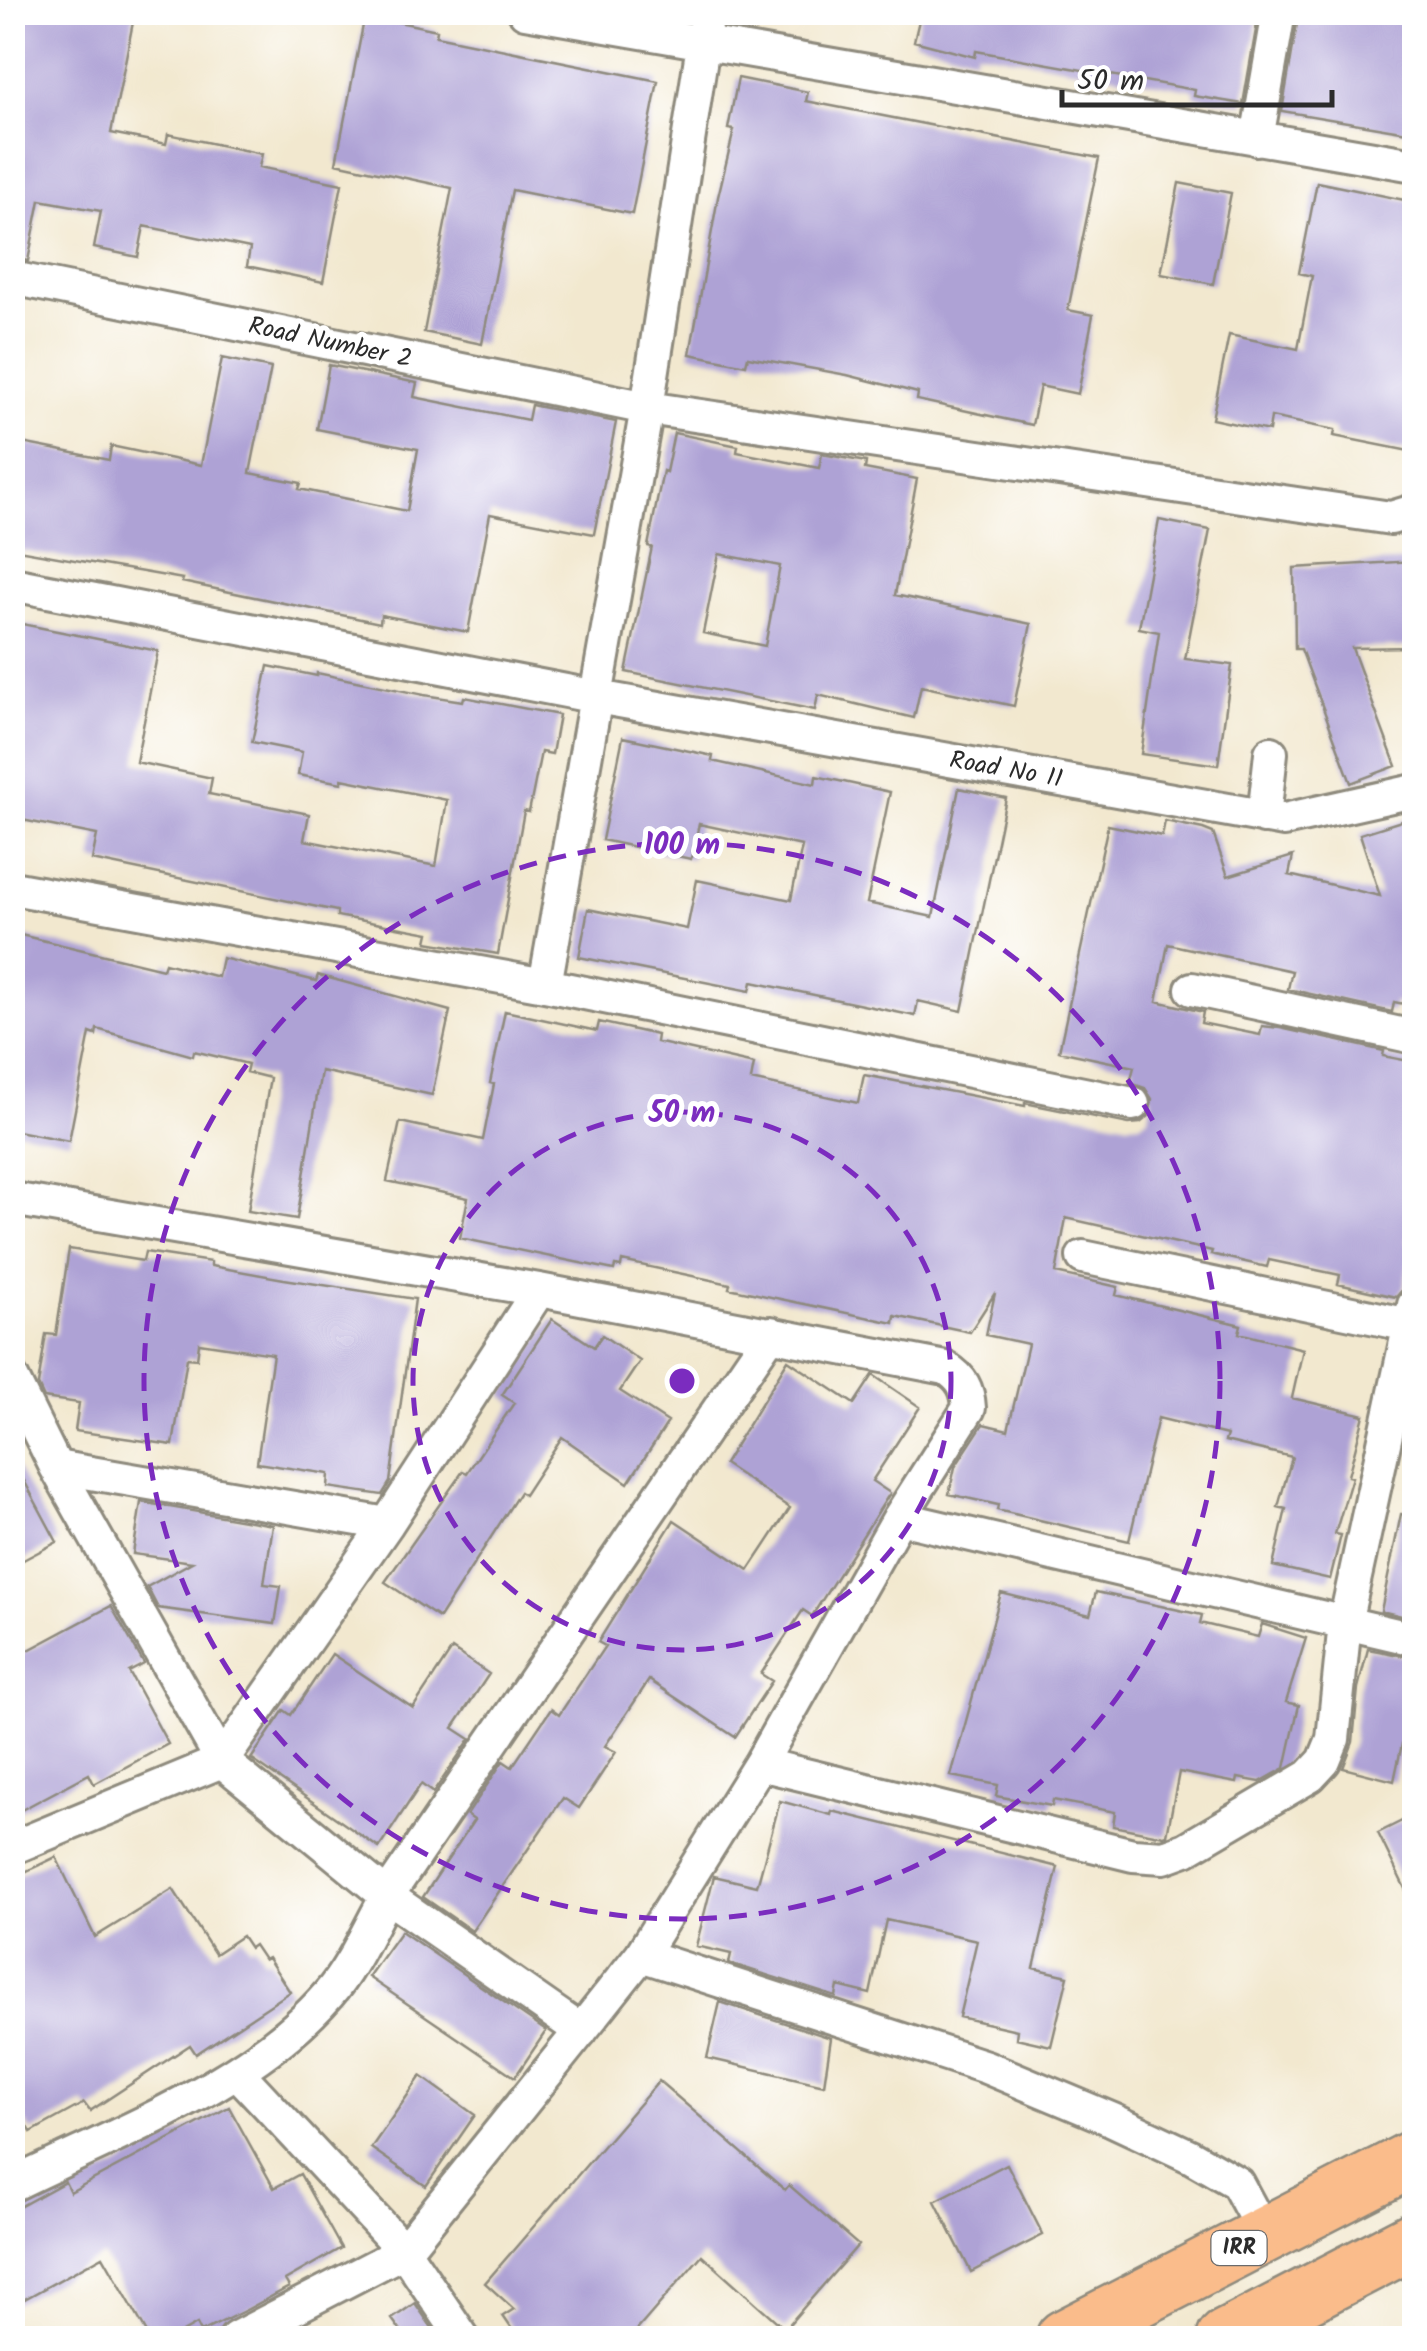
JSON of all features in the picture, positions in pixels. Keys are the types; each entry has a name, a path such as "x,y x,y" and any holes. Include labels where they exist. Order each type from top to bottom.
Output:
{"highway":[{"name":"IRR","path":"1064,2338 1414,2158"},
{"path":"1225,2338 1414,2240"}],"street":[{"path":"525,12 705,28 1414,166"},
{"path":"1257,138 1279,12"},
{"path":"546,985 648,408 705,28"},
{"name":"Road Number 2","path":"12,278 648,408 1391,518 1414,511"},
{"name":"Road No 11","path":"12,584 596,697 1284,820 1414,791"},
{"path":"1264,816 1270,753"},
{"path":"12,888 546,985 1133,1104"},
{"path":"1192,989 1414,1037"},
{"path":"12,1199 539,1290 946,1368 964,1384 969,1408 900,1518 760,1764 640,1954 581,2030 404,2251 236,2338"},
{"path":"760,1764 1133,1855 1164,1856 1186,1848 1310,1776 1324,1761 1333,1738 1345,1623 1413,1319 1083,1257"},
{"path":"12,1848 222,1761 386,1524 539,1290"},
{"path":"12,2184 238,2073 289,2034 330,1993 388,1896 771,1333"},
{"path":"12,1378 56,1467 222,1761 388,1896 581,2030"},
{"path":"56,1467 386,1524"},
{"path":"900,1518 1414,1639"},
{"path":"640,1954 986,2067 1114,2120 1237,2183 1265,2235"},
{"path":"238,2073 404,2251 463,2338"}],"building":[{"path":"12,12 135,12 111,133 166,144 168,134 262,154 259,167 342,184 323,282 247,266 250,248 144,226 138,257 94,248 101,211 40,200 28,261 12,258"},
{"path":"921,12 1259,12 1243,104 1194,96 1195,90 976,51 975,57 914,41"},
{"path":"1299,12 1414,12 1414,81 1407,132 1282,111"},
{"path":"365,15 437,30 436,36 658,81 632,214 512,190 482,344 424,332 452,188 336,163"},
{"path":"738,78 808,92 806,101 1099,158 1068,310 1093,315 1078,394 1040,386 1032,425 917,400 918,393 847,375 748,357 746,365 690,354 734,130 728,129"},
{"path":"1317,182 1414,202 1414,452 1334,436 1335,430 1271,417 1269,431 1212,419 1229,335 1298,349 1312,276 1299,273"},
{"path":"1179,183 1231,193 1213,284 1161,274"},
{"path":"222,358 271,368 250,473 301,483 299,489 407,511 418,449 317,429 329,365 417,383 414,397 528,420 531,405 616,422 594,534 490,514 468,632 381,615 380,623 182,582 183,579 12,549 12,441 109,460 111,446 201,465"},
{"path":"674,433 738,446 737,452 819,468 822,454 866,462 865,469 917,479 895,595 1031,624 1014,706 921,686 914,718 818,695 815,710 626,672 663,471 666,472","holes":["719,554 780,566 765,646 703,633"]},
{"path":"1159,520 1210,530 1185,659 1232,665 1218,765 1141,754 1159,632 1139,628"},
{"path":"1414,561 1414,647 1352,648 1396,766 1351,783 1301,649 1295,649 1294,568"},
{"path":"12,622 158,651 136,762 212,778 209,794 309,814 304,840 436,866 447,800 342,779 342,783 298,775 302,752 252,742 268,666 559,715 552,754 541,752 529,812 524,811 498,954 427,942 429,933 337,916 337,911 92,860 97,835 12,818"},
{"path":"623,737 815,784 816,776 890,792 867,903 933,917 959,788 1006,798 962,1011 918,1001 915,1016 752,982 750,991 579,957 588,909 687,929 697,880 791,900 802,846 699,824 691,859 602,840"},
{"path":"1414,817 1414,1006 1394,1002 1392,1012 1288,989 1292,971 1168,944 1157,1001 1203,1012 1201,1023 1260,1035 1262,1026 1280,1028 1384,1051 1383,1056 1414,1062 1414,1206 1407,1243 1413,1244 1403,1289 1396,1297 1338,1284 1340,1275 1269,1260 1267,1267 1066,1218 1056,1273 1118,1287 1116,1295 1241,1325 1239,1333 1303,1349 1292,1398 1364,1415 1348,1476 1352,1477 1335,1534 1341,1535 1330,1579 1273,1566 1286,1509 1278,1507 1292,1457 1225,1441 1227,1435 1158,1418 1129,1541 997,1510 998,1505 949,1494 955,1467 983,1424 1008,1430 1028,1344 986,1335 995,1293 970,1332 895,1316 894,1323 622,1261 621,1267 615,1266 614,1270 460,1238 468,1198 387,1181 400,1122 483,1140 505,1011 597,1031 599,1022 657,1035 656,1042 754,1064 751,1080 858,1103 864,1075 1140,1123 1149,1116 1152,1099 1145,1088 1130,1083 1134,1067 1059,1051 1108,825 1162,836 1165,821 1203,829 1213,833 1228,876 1293,856 1289,875 1380,896 1360,834"},
{"path":"12,933 163,969 165,963 218,977 222,958 316,981 318,975 450,1011 432,1095 321,1071 297,1219 248,1211 270,1078 246,1072 248,1064 194,1051 193,1056 97,1029 96,1035 90,1033 69,1141 12,1130"},
{"path":"69,1249 143,1261 145,1252 415,1299 390,1482 382,1495 328,1487 329,1474 257,1463 273,1354 199,1343 197,1359 187,1358 173,1445 75,1431 79,1403 44,1398 38,1385 46,1334 56,1335"},
{"path":"552,1319 594,1347 602,1335 640,1361 620,1391 668,1422 628,1483 562,1437 524,1495 520,1492 439,1618 385,1582 514,1403 502,1395"},
{"path":"788,1360 854,1404 873,1375 920,1407 872,1481 890,1493 812,1616 803,1610 761,1674 772,1681 735,1737 649,1680 605,1746 616,1752 579,1808 563,1798 472,1931 423,1897 474,1820 467,1815 503,1761 512,1767 551,1709 559,1715 605,1646 598,1642 674,1520 749,1570 790,1508 724,1464"},
{"path":"12,1458 57,1542 12,1566"},
{"path":"141,1502 273,1525 264,1584 281,1586 275,1624 158,1608 147,1587 192,1562 133,1554"},
{"path":"1401,1514 1414,1515 1414,1619 1381,1611"},
{"path":"1096,1592 1202,1615 1200,1623 1258,1637 1262,1624 1306,1638 1286,1702 1299,1705 1285,1768 1260,1782 1238,1778 1237,1783 1179,1772 1164,1836 1113,1826 1115,1812 1053,1800 1052,1806 996,1796 998,1785 951,1776 1001,1593 1090,1615"},
{"path":"111,1606 144,1664 129,1672 168,1744 94,1784 89,1774 12,1815 12,1659"},
{"path":"452,1649 489,1674 453,1728 470,1739 433,1793 421,1784 379,1848 251,1759 284,1710 291,1715 332,1654 413,1708"},
{"path":"1368,1649 1414,1658 1414,1688 1394,1781 1343,1768 1353,1742 1358,1688"},
{"path":"780,1801 1058,1867 1034,1968 1068,1976 1051,2046 1016,2038 1017,2030 959,2017 977,1940 886,1920 870,1994 838,1986 836,1997 729,1963 731,1954 696,1946 714,1876 757,1886"},
{"path":"1414,1815 1414,1907 1378,1833"},
{"path":"56,1857 95,1937 173,1889 215,1954 242,1936 264,1960 268,1958 290,1992 196,2054 190,2045 90,2111 84,2103 31,2132 12,2098 12,1878"},
{"path":"401,1931 546,2031 515,2077 368,1977"},
{"path":"720,2002 831,2038 824,2085 707,2058"},
{"path":"421,2076 475,2115 426,2186 371,2148"},
{"path":"659,2081 785,2190 789,2185 858,2245 785,2329 702,2255 630,2338 518,2338 503,2316 514,2309 485,2283"},
{"path":"229,2107 274,2188 300,2174 341,2248 285,2280 289,2287 248,2309 201,2332 197,2324 172,2338 150,2338 103,2256 12,2306 12,2211 65,2182 70,2192"},
{"path":"1007,2164 1043,2235 971,2272 935,2201"},
{"path":"415,2303 439,2338 406,2338 392,2319"}]}
